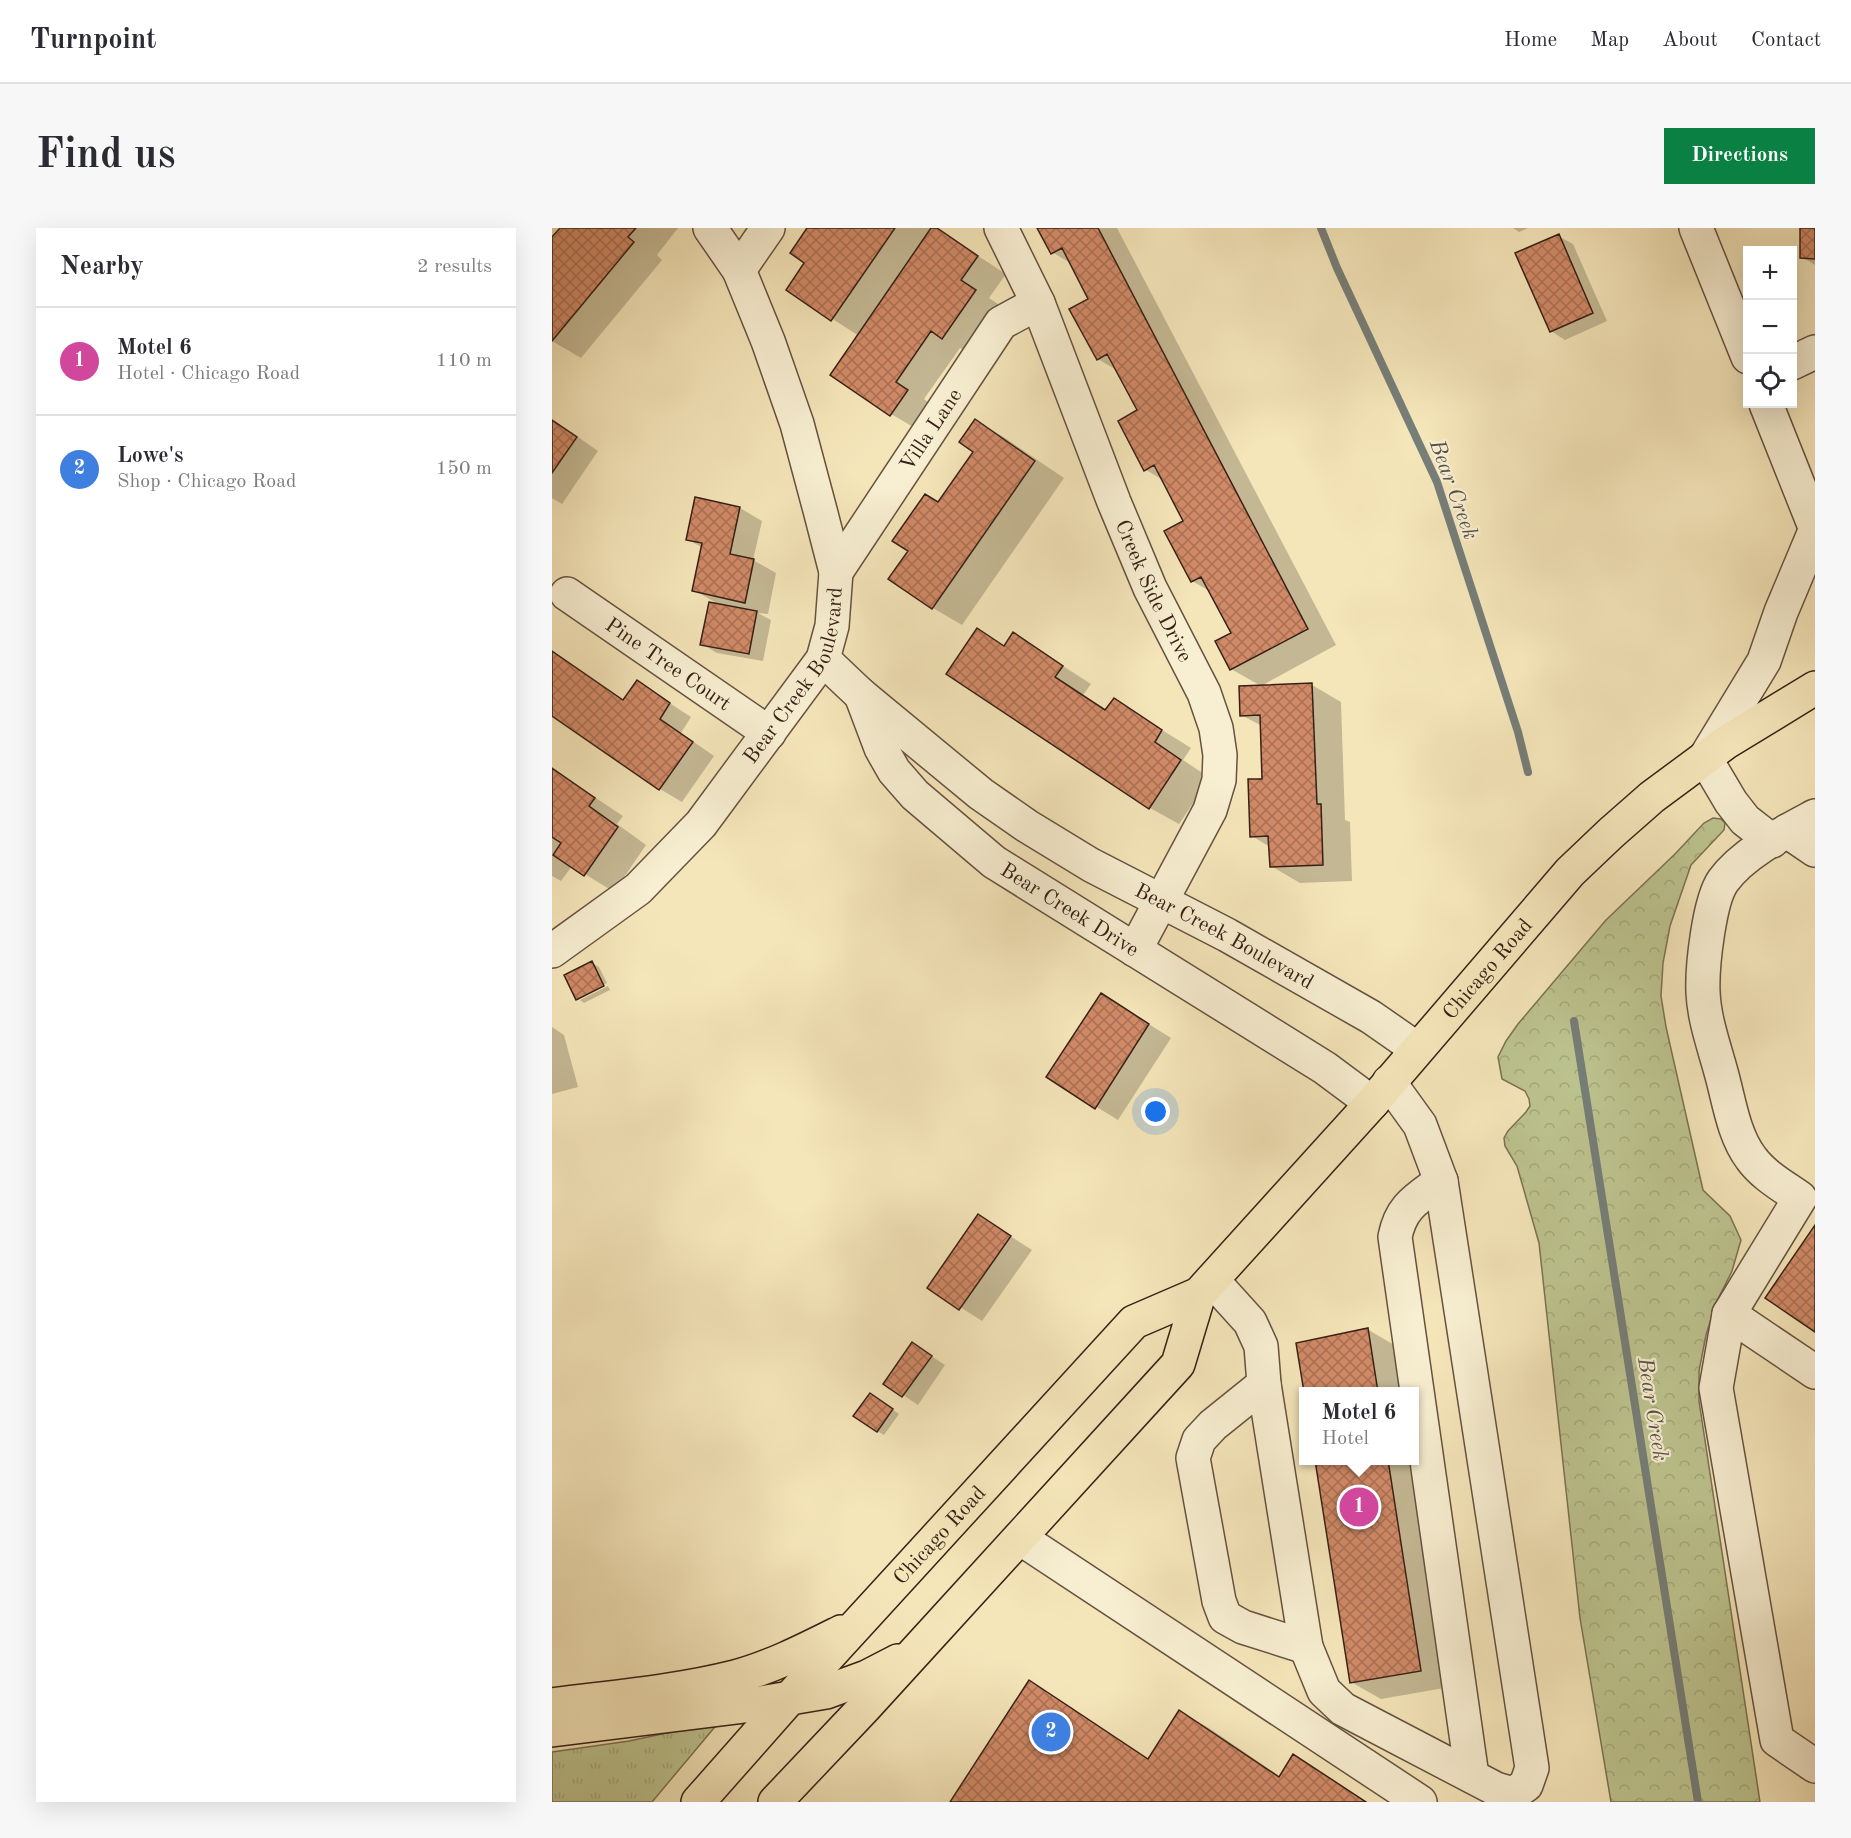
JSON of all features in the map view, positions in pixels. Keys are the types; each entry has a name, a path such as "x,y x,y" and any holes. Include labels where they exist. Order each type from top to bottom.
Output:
{"main road":[{"name":"Chicago Road","path":"698,1802 856,1625 1134,1322 1205,1287 1380,1092 1570,872 1652,797 1715,750 1815,688"},
{"name":"Chicago Road","path":"775,1802 1178,1364 1205,1287"},
{"path":"552,1705 668,1690 734,1677 774,1664 856,1625"},
{"path":"552,1730 788,1700 826,1692 867,1677 913,1653"}],"street":[{"name":"Bear Creek Boulevard","path":"552,951 638,889 701,824 823,659 832,626 836,572 797,424 768,341 739,270 710,228"},
{"path":"739,270 768,228"},
{"name":"Creek Side Drive","path":"1001,228 1038,303 1114,502 1150,588 1204,693 1216,728 1220,755 1219,780 1210,810 1135,950"},
{"path":"1696,228 1747,354"},
{"name":"Villa Lane","path":"836,572 1001,323 1038,303"},
{"path":"1797,361 1815,352"},
{"path":"1768,408 1815,529 1781,612 1764,661 1715,750 1731,802 1745,820 1815,850"},
{"name":"Pine Tree Court","path":"567,594 769,733"},
{"name":"Bear Creek Drive","path":"823,659 861,695 881,748 894,771 915,795 993,862 1325,1068 1380,1092 1420,1125 1441,1181 1532,1767 1526,1785 1513,1794 1496,1789 1472,1776"},
{"name":"Bear Creek Boulevard","path":"861,695 981,794 1027,826 1091,865 1227,935 1371,1017 1417,1048"},
{"path":"1815,816 1779,836 1733,868 1717,892 1706,943 1704,999 1715,1050 1741,1141 1751,1158 1764,1172 1807,1186 1729,1314 1716,1388 1777,1740 1815,1766"},
{"path":"1416,1387 1395,1237 1398,1221 1408,1205 1441,1181"},
{"path":"1205,1287 1250,1322 1261,1346 1264,1384 1306,1647 1324,1690 1343,1709 1472,1776"},
{"path":"1729,1314 1815,1372"},
{"path":"1264,1384 1213,1425 1199,1440 1193,1458 1219,1601 1225,1617 1243,1627 1306,1647"},
{"path":"1419,1405 1472,1776"},
{"path":"1020,1538 1420,1802"}],"green space":[{"path":"1713,818 1721,819 1725,823 1724,830 1691,865 1670,926 1663,963 1661,996 1703,1190 1730,1216 1741,1240 1732,1271 1716,1303 1706,1335 1699,1371 1699,1401 1760,1802 1611,1802 1580,1618 1539,1243 1517,1166 1505,1146 1504,1138 1530,1106 1529,1099 1525,1091 1502,1079 1498,1057 1518,1024 1606,920 1704,823"},
{"path":"719,1722 652,1802 552,1802 552,1752 629,1741"}],"building":[{"path":"560,228 636,228 628,237 634,242 552,341 552,237"},
{"path":"807,228 895,228 831,321 786,290 804,263 790,253"},
{"path":"931,228 937,228 978,256 961,280 976,290 942,339 931,331 896,382 908,390 890,416 830,375"},
{"path":"1037,228 1098,228 1308,629 1230,670 1215,641 1231,633 1201,577 1191,582 1164,531 1183,521 1154,465 1144,471 1118,421 1137,410 1107,354 1097,360 1069,309 1088,299 1062,248 1051,254"},
{"path":"1800,228 1815,228 1815,259 1800,258"},
{"path":"1559,234 1593,313 1550,332 1515,253"},
{"path":"975,419 1035,461 932,609 888,579 908,551 892,541 925,494 938,502 973,452 959,442"},
{"path":"552,420 577,437 552,473"},
{"path":"695,497 740,507 730,554 754,559 745,603 692,591 702,543 686,540"},
{"path":"709,602 757,611 749,654 700,645"},
{"path":"977,628 1004,646 1013,632 1063,666 1055,677 1105,710 1114,698 1162,730 1155,742 1181,760 1149,809 946,674"},
{"path":"552,651 623,700 637,680 670,703 660,719 693,742 659,790 552,716"},
{"path":"1312,683 1317,804 1321,804 1323,865 1270,867 1268,836 1250,837 1248,779 1262,779 1260,715 1240,716 1239,686"},
{"path":"552,768 595,798 589,806 618,827 584,876 553,855 561,843 552,837"},
{"path":"592,961 604,986 576,1000 564,975"},
{"path":"1101,993 1149,1024 1095,1109 1046,1077"},
{"path":"978,1214 1011,1236 959,1310 927,1288"},
{"path":"1815,1225 1815,1332 1765,1298"},
{"path":"1368,1328 1377,1387 1303,1387 1296,1343"},
{"path":"912,1342 932,1356 902,1397 883,1384"},
{"path":"870,1393 893,1409 877,1432 853,1416"},
{"path":"1316,1465 1389,1465 1421,1671 1350,1683"},
{"path":"1029,1680 1148,1759 1179,1710 1279,1777 1293,1754 1366,1802 950,1802"}],"waterway":[{"name":"Bear Creek","path":"1321,228 1337,268 1437,482 1518,732 1528,772"},
{"name":"Bear Creek","path":"1574,1021 1698,1802"}],"place":[{"name":"Motel 6","path":"1359,1507"},
{"name":"Lowe's","path":"1051,1732"}]}
